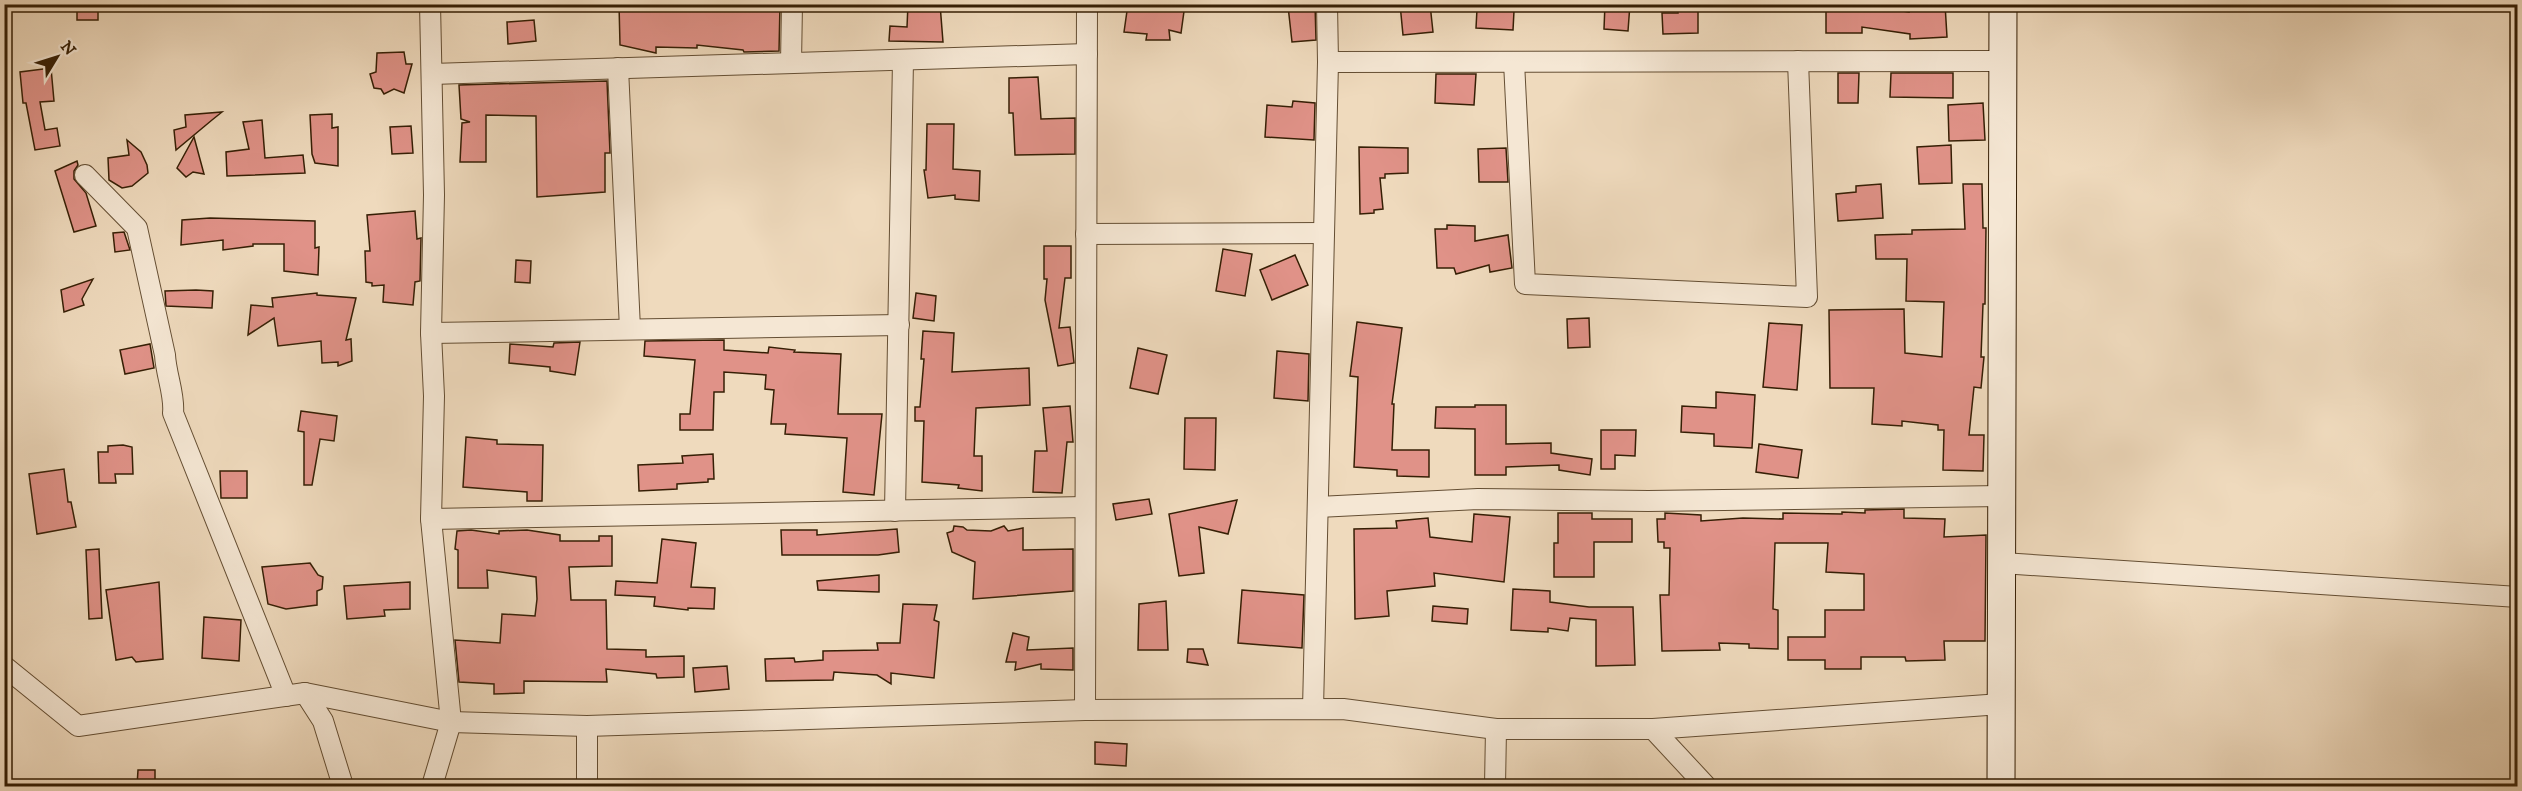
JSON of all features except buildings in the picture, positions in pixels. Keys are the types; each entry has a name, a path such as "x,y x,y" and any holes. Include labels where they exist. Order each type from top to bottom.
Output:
{"street":[{"path":"430,4 434,195 431,333 434,396 431,519 451,722 432,786"},
{"path":"791,63 792,4"},
{"path":"1085,710 1087,4"},
{"path":"1313,710 1328,62 1327,4"},
{"path":"2001,786 2003,4"},
{"path":"432,74 1087,54"},
{"path":"895,511 903,60"},
{"path":"1328,62 2002,61"},
{"path":"1514,62 1525,284 1807,297 1798,62"},
{"path":"618,68 630,329"},
{"path":"85,175 137,228 165,355 166,374 174,405 173,413 295,694 323,721 343,786"},
{"path":"1086,234 1324,232"},
{"path":"431,333 898,325"},
{"path":"1318,507 1478,500 1648,501 2001,496"},
{"path":"431,519 1085,507"},
{"path":"2002,564 2517,597"},
{"path":"4,666 78,726 295,694 451,722 587,726 1085,710 1343,709 1496,729 1653,729 2001,704"},
{"path":"587,726 587,786"},
{"path":"1495,786 1496,729"},
{"path":"1653,729 1706,786"}]}
